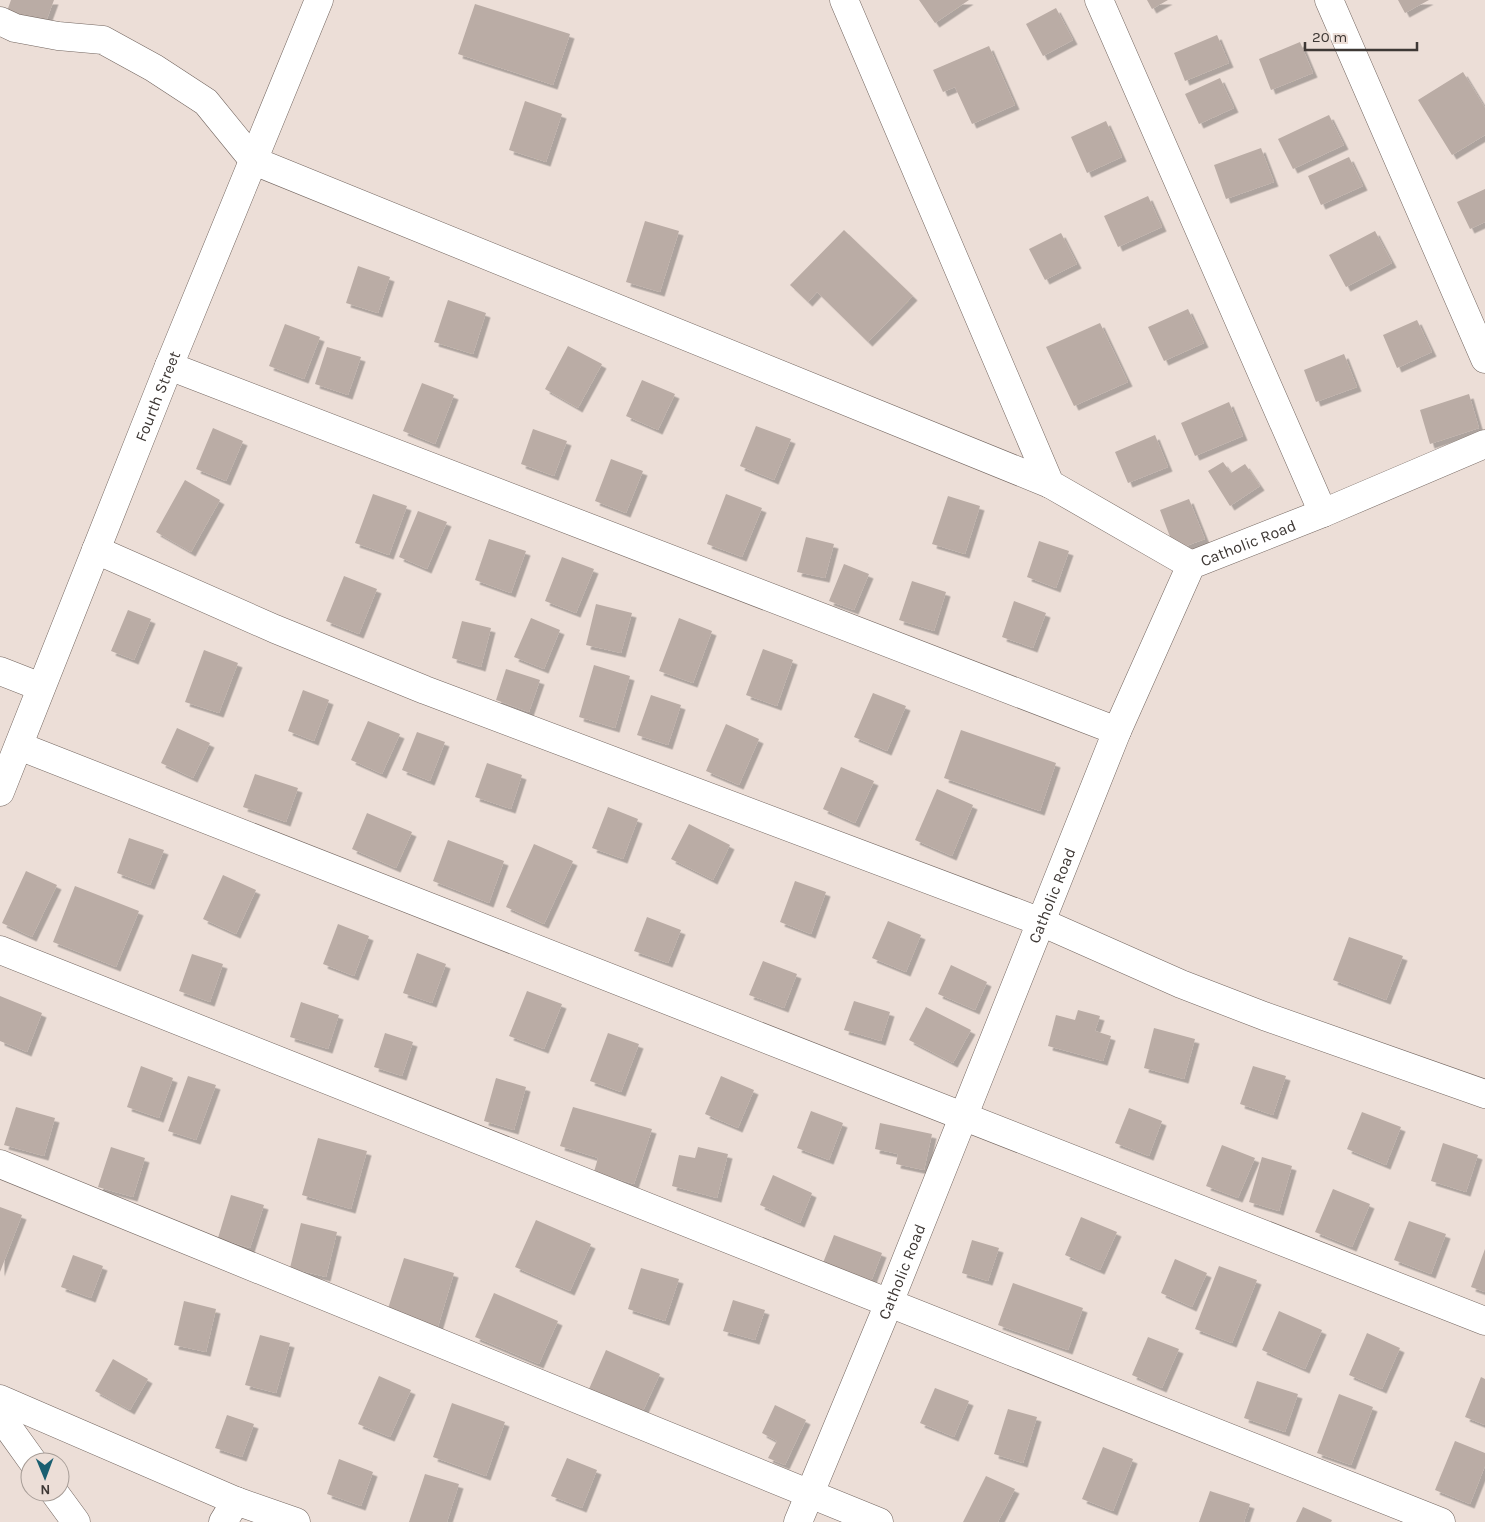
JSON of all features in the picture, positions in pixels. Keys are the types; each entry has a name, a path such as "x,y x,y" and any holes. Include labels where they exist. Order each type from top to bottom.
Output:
{"street":[{"name":"Fourth Street","path":"0,792 169,366 319,0"},
{"path":"844,0 1050,484"},
{"path":"1098,0 1323,513"},
{"path":"1329,0 1485,358"},
{"path":"0,21 15,28 58,36 103,40 180,83 206,102 254,161 1050,484 1190,565"},
{"path":"169,366 1117,731"},
{"name":"Catholic Road","path":"798,1522 889,1303 1117,731 1190,565 1323,513 1485,444"},
{"path":"96,550 275,629 425,690 1041,922 1181,984 1485,1094"},
{"path":"0,671 42,687"},
{"path":"19,746 1485,1321"},
{"path":"0,950 1440,1522"},
{"path":"0,1164 879,1522"},
{"path":"0,1399 229,1511 296,1522"},
{"path":"0,1416 26,1452"},
{"path":"61,1502 76,1522"}],"building":[{"path":"11,0 54,0 44,27 6,14"},
{"path":"919,0 969,0 935,23"},
{"path":"1147,0 1168,0 1152,9"},
{"path":"1398,0 1429,0 1405,13"},
{"path":"475,4 570,34 553,85 458,54"},
{"path":"1056,8 1073,40 1043,56 1026,24"},
{"path":"1217,35 1229,63 1185,81 1174,53"},
{"path":"1300,42 1313,73 1271,90 1259,59"},
{"path":"989,46 1015,105 972,124 955,87 943,92 933,70"},
{"path":"1463,72 1485,108 1485,135 1452,155 1418,100"},
{"path":"1220,78 1234,108 1199,124 1185,94"},
{"path":"525,101 562,114 546,162 509,150"},
{"path":"1329,115 1344,145 1293,169 1278,139"},
{"path":"1106,121 1122,157 1087,173 1071,137"},
{"path":"1261,148 1274,182 1226,199 1214,165"},
{"path":"1349,157 1363,186 1321,205 1308,176"},
{"path":"1485,189 1485,222 1470,229 1457,202"},
{"path":"1148,196 1162,227 1118,247 1104,216"},
{"path":"645,221 679,231 660,292 626,282"},
{"path":"844,230 913,296 868,342 817,292 808,302 790,285"},
{"path":"1375,231 1392,263 1346,287 1329,255"},
{"path":"1061,233 1077,264 1045,280 1029,249"},
{"path":"358,266 390,277 378,313 346,303"},
{"path":"448,300 486,313 473,354 434,342"},
{"path":"1188,309 1204,343 1164,361 1148,327"},
{"path":"1417,320 1432,352 1397,368 1383,335"},
{"path":"1100,323 1128,382 1074,406 1046,347"},
{"path":"285,324 320,337 304,379 269,366"},
{"path":"568,346 602,364 578,408 545,389"},
{"path":"327,347 361,357 348,395 315,384"},
{"path":"1344,354 1357,387 1316,402 1304,370"},
{"path":"642,380 675,394 658,430 626,416"},
{"path":"422,383 454,395 435,444 403,431"},
{"path":"1469,394 1479,428 1430,444 1420,410"},
{"path":"1229,402 1243,436 1195,456 1181,423"},
{"path":"756,426 791,439 774,480 740,466"},
{"path":"213,428 243,441 226,481 196,469"},
{"path":"533,429 567,441 554,476 521,464"},
{"path":"1155,435 1168,467 1128,483 1115,452"},
{"path":"611,459 643,471 626,513 595,501"},
{"path":"1223,462 1231,473 1245,464 1260,486 1230,506 1208,471"},
{"path":"185,480 220,500 191,552 156,532"},
{"path":"373,494 407,506 389,555 355,543"},
{"path":"726,494 762,508 742,557 707,544"},
{"path":"948,496 980,506 965,554 932,544"},
{"path":"1189,499 1205,539 1175,550 1160,510"},
{"path":"418,511 447,522 427,569 399,557"},
{"path":"806,537 834,544 825,578 797,572"},
{"path":"489,539 526,551 511,593 475,580"},
{"path":"1039,541 1069,551 1056,588 1027,577"},
{"path":"562,557 594,569 576,613 545,601"},
{"path":"844,564 869,574 854,610 829,601"},
{"path":"344,576 377,589 359,634 326,621"},
{"path":"912,581 946,592 934,631 899,620"},
{"path":"1014,601 1046,613 1033,648 1002,637"},
{"path":"596,604 632,613 621,653 586,645"},
{"path":"128,610 151,619 134,660 111,651"},
{"path":"531,618 560,630 544,669 514,657"},
{"path":"679,618 712,631 693,683 659,671"},
{"path":"462,621 491,628 481,667 452,658"},
{"path":"763,649 793,660 777,706 746,695"},
{"path":"204,650 238,663 219,713 185,702"},
{"path":"594,665 630,676 615,728 579,717"},
{"path":"506,669 540,680 529,712 496,700"},
{"path":"303,690 329,700 314,741 288,731"},
{"path":"873,693 906,706 887,751 854,737"},
{"path":"651,695 681,705 668,745 637,735"},
{"path":"368,721 400,734 382,774 351,760"},
{"path":"726,724 759,739 739,785 706,771"},
{"path":"177,728 210,743 193,778 161,763"},
{"path":"961,730 1056,763 1040,811 944,778"},
{"path":"417,732 445,742 430,781 402,770"},
{"path":"487,763 522,775 511,809 475,797"},
{"path":"841,767 874,781 855,823 823,809"},
{"path":"255,774 298,788 286,822 243,807"},
{"path":"937,789 973,805 952,856 915,840"},
{"path":"608,807 638,819 623,859 592,848"},
{"path":"367,813 412,832 396,868 352,849"},
{"path":"689,824 730,845 713,880 671,859"},
{"path":"129,838 164,850 150,885 117,873"},
{"path":"448,840 504,861 489,903 433,881"},
{"path":"534,844 573,861 544,924 506,907"},
{"path":"26,871 57,885 32,937 2,923"},
{"path":"223,875 256,890 236,934 203,919"},
{"path":"795,881 826,892 811,934 780,922"},
{"path":"75,886 139,911 116,967 53,942"},
{"path":"647,917 681,930 668,963 634,951"},
{"path":"888,921 921,935 906,972 872,958"},
{"path":"338,924 369,936 354,976 323,964"},
{"path":"1349,937 1403,956 1386,1000 1333,980"},
{"path":"417,953 446,964 432,1003 403,993"},
{"path":"192,954 223,964 210,1002 179,991"},
{"path":"763,961 797,974 784,1008 749,995"},
{"path":"951,965 987,982 975,1010 938,994"},
{"path":"527,991 562,1004 544,1049 509,1036"},
{"path":"0,996 42,1013 27,1052 0,1041"},
{"path":"854,1001 890,1012 881,1041 844,1030"},
{"path":"301,1002 339,1015 328,1049 290,1037"},
{"path":"926,1007 971,1030 953,1063 909,1040"},
{"path":"1078,1010 1100,1016 1095,1031 1111,1036 1103,1061 1048,1046 1056,1015 1075,1020"},
{"path":"1154,1028 1195,1039 1184,1079 1144,1068"},
{"path":"385,1033 413,1042 402,1076 374,1067"},
{"path":"608,1033 639,1044 621,1092 590,1081"},
{"path":"141,1066 173,1078 159,1118 127,1107"},
{"path":"1253,1066 1286,1076 1273,1115 1240,1104"},
{"path":"188,1076 216,1085 196,1140 168,1131"},
{"path":"721,1076 754,1090 738,1128 705,1114"},
{"path":"496,1078 526,1087 514,1130 484,1121"},
{"path":"16,1107 55,1118 44,1156 4,1145"},
{"path":"573,1107 652,1129 634,1184 594,1172 598,1158 560,1146"},
{"path":"1129,1108 1162,1121 1149,1156 1115,1143"},
{"path":"811,1111 843,1123 829,1160 797,1148"},
{"path":"1362,1112 1401,1127 1386,1165 1347,1149"},
{"path":"880,1123 932,1134 924,1170 896,1164 898,1154 875,1149"},
{"path":"318,1138 367,1151 351,1209 302,1195"},
{"path":"1443,1143 1478,1155 1466,1192 1431,1181"},
{"path":"1222,1145 1255,1158 1238,1198 1206,1186"},
{"path":"111,1147 145,1158 133,1197 98,1187"},
{"path":"698,1147 728,1154 717,1198 672,1186 679,1155 695,1158"},
{"path":"1262,1157 1292,1166 1279,1211 1249,1202"},
{"path":"773,1175 812,1193 800,1223 760,1205"},
{"path":"1333,1189 1370,1204 1352,1247 1315,1232"},
{"path":"231,1195 264,1205 250,1248 218,1238"},
{"path":"0,1207 22,1215 0,1272"},
{"path":"1081,1217 1117,1232 1100,1270 1065,1255"},
{"path":"536,1220 591,1244 570,1291 515,1267"},
{"path":"1409,1221 1446,1234 1431,1274 1394,1260"},
{"path":"301,1223 337,1232 326,1277 290,1268"},
{"path":"834,1235 882,1253 869,1287 821,1268"},
{"path":"972,1240 999,1248 988,1281 962,1273"},
{"path":"1485,1249 1485,1292 1471,1287"},
{"path":"73,1255 103,1266 91,1298 61,1287"},
{"path":"404,1258 454,1273 437,1330 386,1315"},
{"path":"1175,1259 1207,1273 1192,1307 1161,1293"},
{"path":"1219,1266 1257,1280 1232,1343 1195,1329"},
{"path":"641,1268 679,1279 665,1321 628,1309"},
{"path":"1013,1283 1083,1308 1068,1350 998,1325"},
{"path":"494,1293 558,1321 539,1364 475,1337"},
{"path":"733,1300 765,1310 755,1340 723,1331"},
{"path":"184,1301 216,1309 206,1352 174,1345"},
{"path":"1279,1311 1322,1330 1305,1369 1262,1350"},
{"path":"1367,1333 1400,1348 1382,1389 1349,1375"},
{"path":"260,1335 290,1343 276,1393 245,1385"},
{"path":"1148,1337 1179,1349 1162,1388 1132,1375"},
{"path":"606,1350 660,1374 642,1413 589,1389"},
{"path":"113,1359 148,1379 130,1410 95,1391"},
{"path":"379,1376 411,1390 390,1437 358,1424"},
{"path":"1481,1377 1485,1379 1485,1425 1465,1417"},
{"path":"1257,1381 1298,1394 1285,1432 1244,1418"},
{"path":"935,1388 969,1401 954,1437 920,1423"},
{"path":"1339,1394 1373,1407 1351,1465 1317,1453"},
{"path":"452,1403 505,1422 486,1476 433,1457"},
{"path":"775,1405 806,1420 785,1465 768,1458 777,1441 762,1433"},
{"path":"1008,1409 1037,1417 1023,1463 994,1454"},
{"path":"227,1415 254,1424 242,1457 215,1448"},
{"path":"1455,1441 1485,1453 1485,1466 1470,1504 1435,1490"},
{"path":"1103,1447 1133,1459 1113,1511 1082,1499"},
{"path":"567,1458 597,1470 582,1508 551,1496"},
{"path":"339,1459 373,1472 361,1506 327,1494"},
{"path":"425,1474 459,1484 447,1522 409,1522"},
{"path":"986,1476 1015,1489 998,1522 963,1522"},
{"path":"1210,1491 1250,1504 1244,1522 1199,1522"},
{"path":"1303,1507 1332,1520 1331,1522 1296,1522"}]}
